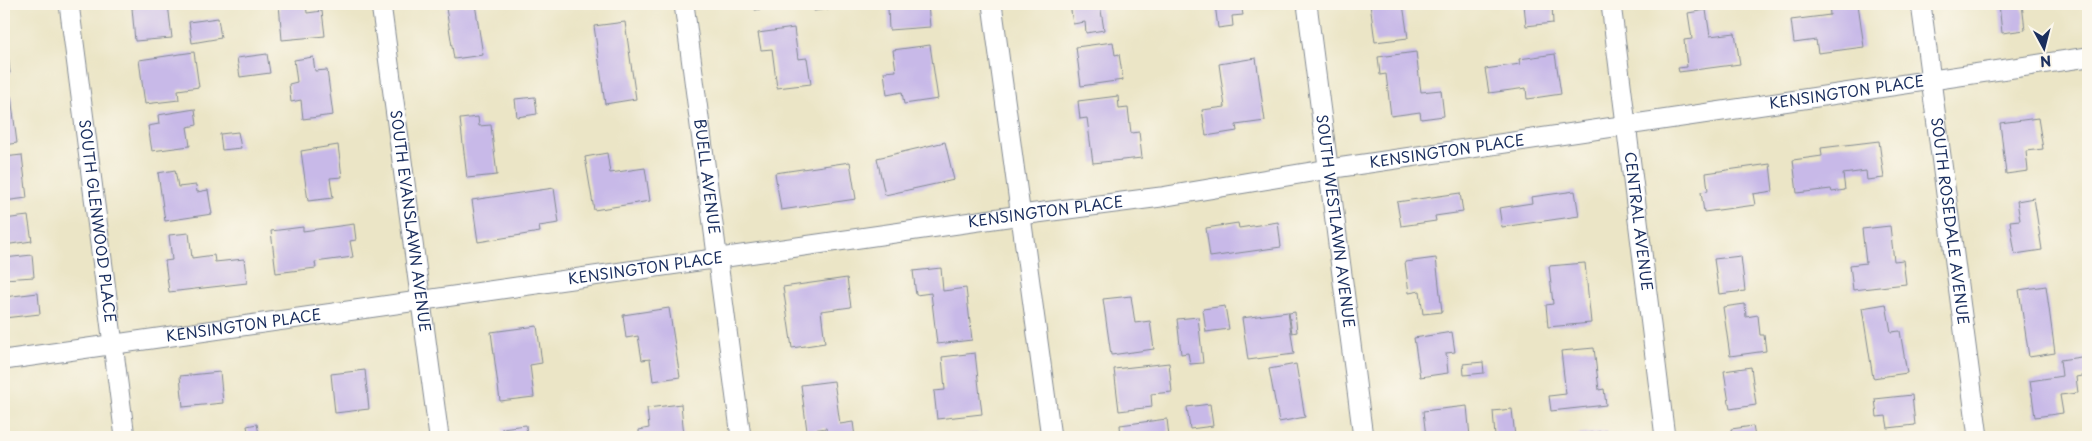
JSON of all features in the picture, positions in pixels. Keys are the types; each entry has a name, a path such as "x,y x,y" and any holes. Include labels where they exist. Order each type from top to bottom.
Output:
{"street":[{"name":"SOUTH GLENWOOD PLACE","path":"69,4 125,437"},
{"name":"SOUTH EVANSLAWN AVENUE","path":"381,4 439,437"},
{"name":"BUELL AVENUE","path":"684,4 741,437"},
{"path":"992,4 1051,437"},
{"name":"SOUTH WESTLAWN AVENUE","path":"1308,4 1363,437"},
{"name":"CENTRAL AVENUE","path":"1611,4 1665,437"},
{"name":"SOUTH ROSEDALE AVENUE","path":"1921,4 1978,437"},
{"name":"KENSINGTON PLACE","path":"4,360 1021,215 1161,197 1329,169 2088,57"}],"building":[{"path":"168,4 172,38 135,41 132,8"},
{"path":"279,4 306,4 307,13 322,11 325,36 282,40"},
{"path":"475,4 483,55 454,59 446,8"},
{"path":"755,4 785,4 785,6 755,10"},
{"path":"813,4 834,4 835,8 814,11"},
{"path":"928,4 930,27 889,30 888,8"},
{"path":"1070,4 1100,4 1104,30 1086,33 1085,22 1073,24"},
{"path":"1215,4 1241,4 1243,15 1232,16 1233,26 1218,28"},
{"path":"1370,4 1403,4 1408,38 1375,42"},
{"path":"1524,4 1552,4 1553,23 1526,26"},
{"path":"1829,4 1858,4 1864,47 1818,53 1816,40 1794,43 1791,20 1830,15"},
{"path":"1999,4 2022,4 2025,30 2002,33"},
{"path":"1706,10 1710,36 1735,33 1740,64 1679,72 1678,68 1687,67 1684,40 1692,39 1688,13"},
{"path":"218,18 221,38 192,43 189,22"},
{"path":"625,22 636,99 605,104 594,26"},
{"path":"794,28 798,59 807,58 811,84 777,88 772,49 761,50 758,33"},
{"path":"4,35 6,35 10,73 4,74"},
{"path":"1113,42 1115,55 1119,54 1123,80 1081,86 1076,47"},
{"path":"930,45 938,99 904,104 902,92 887,95 884,72 896,71 893,50"},
{"path":"194,52 199,87 178,90 179,100 145,104 139,60"},
{"path":"1416,52 1421,92 1441,90 1444,116 1421,119 1420,112 1391,116 1386,74 1380,75 1378,57"},
{"path":"267,54 270,73 240,77 237,58"},
{"path":"1555,54 1561,94 1527,99 1526,88 1489,93 1485,69 1520,64 1519,59"},
{"path":"313,57 315,71 327,70 333,115 303,119 301,100 291,102 289,84 297,82 294,60"},
{"path":"1256,58 1265,121 1236,125 1237,131 1206,136 1202,110 1225,107 1219,64"},
{"path":"11,96 17,143 4,145 4,97"},
{"path":"1118,96 1119,109 1128,108 1131,133 1139,132 1142,158 1093,163 1087,118 1080,119 1078,101"},
{"path":"535,97 537,114 517,117 515,99"},
{"path":"195,109 197,125 187,127 190,146 152,151 148,126 159,124 158,115"},
{"path":"478,117 479,126 491,125 497,175 467,178 460,119"},
{"path":"2038,118 2043,149 2026,151 2028,171 2006,174 2000,123"},
{"path":"238,132 241,148 222,150 220,134"},
{"path":"1879,141 1884,178 1867,180 1866,171 1843,174 1845,190 1832,192 1831,189 1797,193 1793,160 1822,156 1821,148"},
{"path":"945,142 954,180 885,195 877,158"},
{"path":"338,145 342,177 330,178 333,198 308,201 301,151"},
{"path":"607,153 610,173 645,168 650,201 594,210 585,157"},
{"path":"22,155 27,198 4,201 4,157"},
{"path":"850,162 856,199 781,210 775,173"},
{"path":"1770,164 1773,191 1753,194 1755,205 1704,212 1701,192 1708,191 1706,173"},
{"path":"175,170 178,187 196,185 197,192 208,190 212,214 165,221 158,173"},
{"path":"554,188 559,223 539,226 540,232 478,242 472,200"},
{"path":"1575,191 1579,216 1502,227 1499,208 1532,203 1531,197"},
{"path":"1460,193 1463,212 1435,216 1436,221 1401,226 1397,202"},
{"path":"2034,198 2042,250 2015,254 2010,221 2020,220 2017,201"},
{"path":"28,216 32,241 4,245 4,219"},
{"path":"1278,222 1281,247 1210,257 1206,228 1238,223 1239,228"},
{"path":"354,224 356,240 350,241 353,257 315,262 316,268 276,273 271,231 303,227 303,231"},
{"path":"1890,226 1894,261 1903,260 1906,284 1853,290 1850,265 1866,263 1862,229"},
{"path":"189,233 192,258 214,255 215,262 244,259 247,283 169,292 165,261 172,260 169,235"},
{"path":"32,255 34,277 4,279 4,258"},
{"path":"1741,256 1745,291 1719,294 1714,259"},
{"path":"1436,258 1442,312 1423,314 1420,291 1409,293 1405,262"},
{"path":"1585,263 1591,323 1548,327 1546,305 1553,304 1549,266"},
{"path":"941,268 943,291 966,288 972,340 937,344 931,293 916,295 913,271"},
{"path":"847,278 851,307 821,311 825,343 792,348 783,287"},
{"path":"2046,286 2055,353 2029,357 2019,290"},
{"path":"38,293 40,314 4,318 4,297"},
{"path":"1131,296 1135,323 1150,321 1154,349 1111,355 1103,299"},
{"path":"1745,304 1746,317 1758,315 1760,335 1764,335 1766,351 1730,356 1723,307"},
{"path":"1886,304 1891,332 1900,331 1907,373 1873,378 1862,308"},
{"path":"1225,306 1229,329 1206,332 1203,309"},
{"path":"669,308 680,377 653,381 650,359 642,360 638,336 626,338 623,315"},
{"path":"1288,312 1294,354 1248,360 1242,318"},
{"path":"1295,312 1297,332 1292,333 1289,313"},
{"path":"1198,317 1203,363 1190,364 1188,353 1181,354 1177,319"},
{"path":"537,326 542,363 530,365 534,397 500,401 491,332"},
{"path":"1452,332 1455,352 1446,353 1448,373 1420,377 1414,338"},
{"path":"1594,348 1599,390 1604,389 1606,405 1551,411 1549,396 1566,394 1561,351"},
{"path":"975,353 982,414 937,419 934,391 945,390 942,357"},
{"path":"2088,356 2088,375 2076,377 2078,393 2060,395 2063,413 2035,417 2030,381 2062,376 2060,360"},
{"path":"1483,362 1484,373 1464,375 1463,364"},
{"path":"1169,363 1172,392 1151,394 1152,407 1119,411 1114,369"},
{"path":"1296,364 1305,417 1279,422 1269,369"},
{"path":"1751,367 1756,405 1730,409 1724,371"},
{"path":"365,370 369,409 335,413 331,374"},
{"path":"220,372 223,403 183,407 180,376"},
{"path":"834,381 840,424 853,422 855,437 828,437 826,428 807,431 801,385"},
{"path":"1912,395 1915,425 1888,428 1886,416 1877,417 1875,399"},
{"path":"681,404 684,436 639,437 639,430 649,428 647,408"},
{"path":"1210,404 1213,426 1190,429 1187,407"},
{"path":"1467,406 1470,437 1426,437 1423,411"},
{"path":"1512,409 1515,437 1495,437 1493,411"},
{"path":"1167,419 1169,437 1121,437 1120,425"},
{"path":"257,424 259,434 249,436 247,426"},
{"path":"526,425 527,437 503,437 502,428"},
{"path":"1753,426 1755,437 1732,437 1731,429"},
{"path":"1607,431 1608,437 1569,437 1569,436"},
{"path":"980,433 980,437 955,437 955,435"}]}
